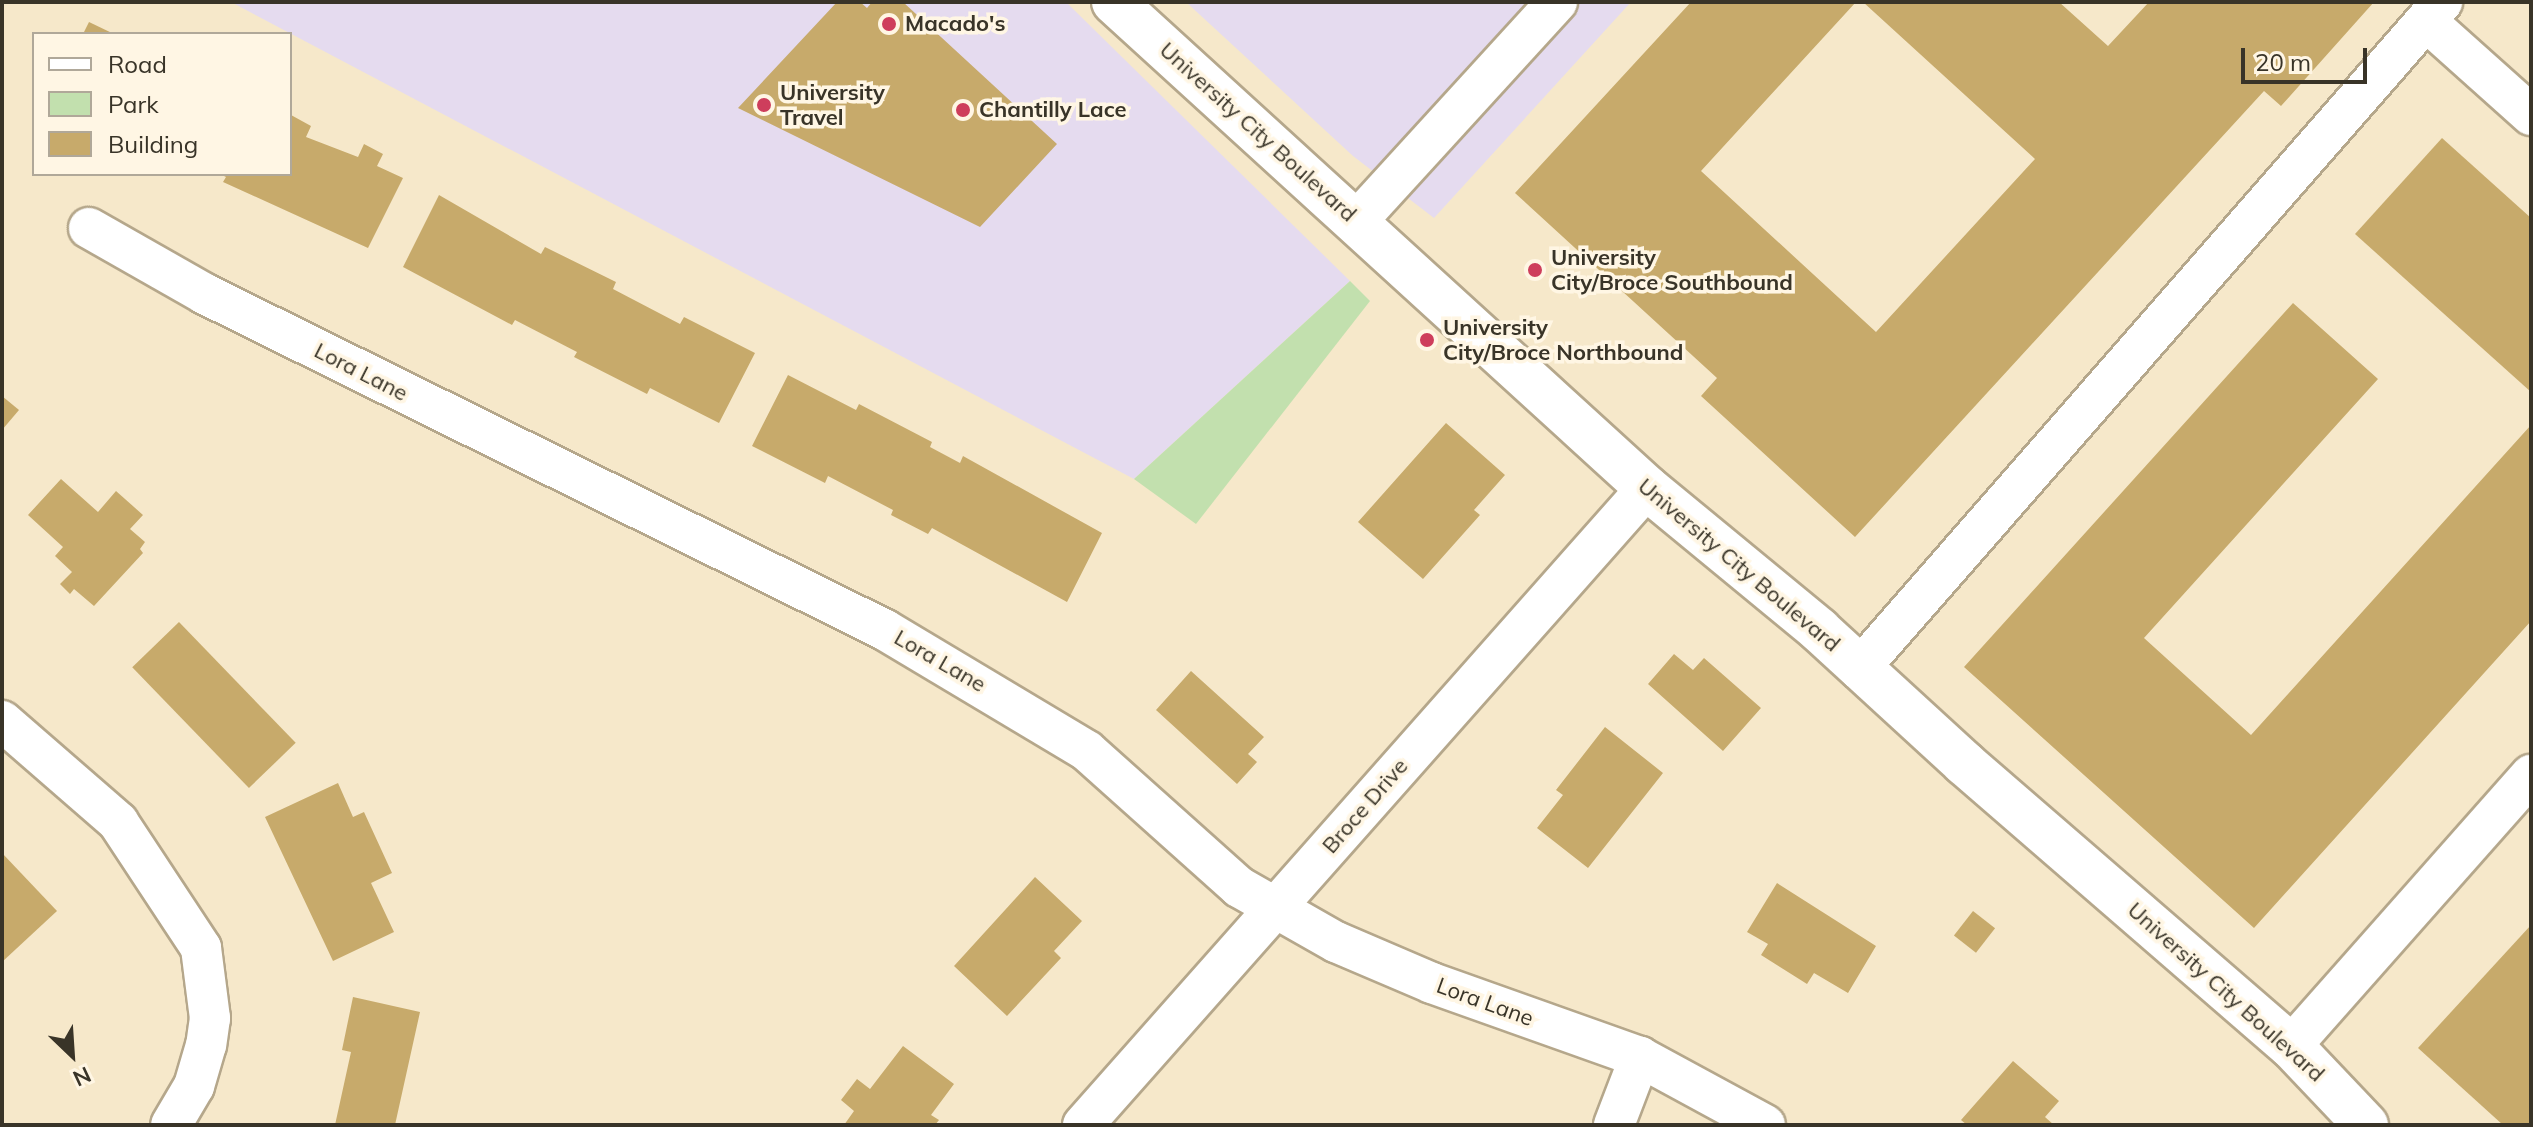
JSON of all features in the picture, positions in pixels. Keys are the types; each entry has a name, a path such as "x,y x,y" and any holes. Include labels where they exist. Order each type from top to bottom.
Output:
{"main road":[{"name":"University City Boulevard","path":"1114,2 1647,488 1819,630 1859,669 2291,1046 2366,1125"}],"street":[{"path":"1356,222 1557,2"},
{"path":"1859,669 2434,12 2531,115"},
{"name":"Lora Lane","path":"89,228 205,294 885,630 1087,751 1239,887 1336,942 1432,983 1640,1057 1765,1125"},
{"name":"Broce Drive","path":"1083,1125 1647,488"},
{"path":"2,721 118,822 195,935 207,974 206,1045 194,1086 171,1125"},
{"path":"2291,1046 2531,775"},
{"path":"1614,1125 1640,1057"}],"shaded area":[{"path":"231,2 1066,2 1350,281 1134,479"},
{"path":"1186,2 1631,2 1434,218 1353,156"}],"green space":[{"path":"1350,281 1370,301 1196,524 1134,479"}],"building":[{"path":"837,2 860,2 867,8 872,2 903,2 1057,144 980,227 738,108"},
{"path":"1691,2 1856,2 1701,171 1876,332 2035,159 1863,2 2059,2 2108,46 2149,2 2374,2 2281,106 2264,91 1855,537 1701,396 1717,378 1515,193"},
{"path":"89,22 110,32 84,32"},
{"path":"292,116 311,126 306,137 358,157 364,144 383,154 377,166 403,178 368,248 223,182 226,177 292,176"},
{"path":"2442,138 2531,218 2531,392 2355,234"},
{"path":"439,195 541,254 545,247 616,282 613,289 680,324 684,317 755,353 719,423 650,388 647,394 574,357 577,352 515,320 512,325 403,267"},
{"path":"2293,303 2378,379 2144,638 2251,735 2531,425 2531,621 2254,928 1964,667"},
{"path":"788,375 856,410 859,404 932,442 930,447 960,463 963,456 1102,533 1067,602 932,528 928,534 891,515 893,510 828,476 825,483 752,446"},
{"path":"2,396 19,410 2,430"},
{"path":"1446,423 1505,475 1474,510 1480,515 1423,579 1358,522"},
{"path":"61,479 98,512 116,491 143,515 130,529 145,542 140,549 143,553 94,606 74,589 70,594 60,584 72,572 55,556 63,547 28,515"},
{"path":"179,622 296,743 249,788 132,667"},
{"path":"1674,654 1693,670 1704,658 1761,708 1723,751 1648,684"},
{"path":"1191,671 1264,737 1248,754 1257,762 1237,784 1156,710"},
{"path":"1605,727 1663,773 1588,868 1537,828 1563,795 1556,790"},
{"path":"338,783 353,817 364,812 392,873 371,883 394,932 333,961 265,817"},
{"path":"2,853 57,911 2,962"},
{"path":"1035,877 1082,921 1054,951 1061,958 1007,1016 954,966"},
{"path":"1777,883 1876,946 1848,993 1814,973 1807,984 1761,955 1768,944 1747,932"},
{"path":"1973,911 1995,928 1976,953 1954,935"},
{"path":"2531,925 2531,1125 2503,1125 2418,1048"},
{"path":"353,997 420,1012 395,1125 335,1125 351,1052 342,1050"},
{"path":"903,1046 954,1084 931,1115 939,1120 935,1125 844,1125 854,1111 841,1100 857,1079 870,1089"},
{"path":"2013,1061 2059,1101 2045,1117 2054,1125 1967,1125 1961,1120"}],"place":[{"name":"Macado's","path":"889,24"},
{"name":"University Travel","path":"764,105"},
{"name":"Chantilly Lace","path":"963,110"},
{"name":"University City/Broce Southbound","path":"1535,270"},
{"name":"University City/Broce Northbound","path":"1427,340"}]}
